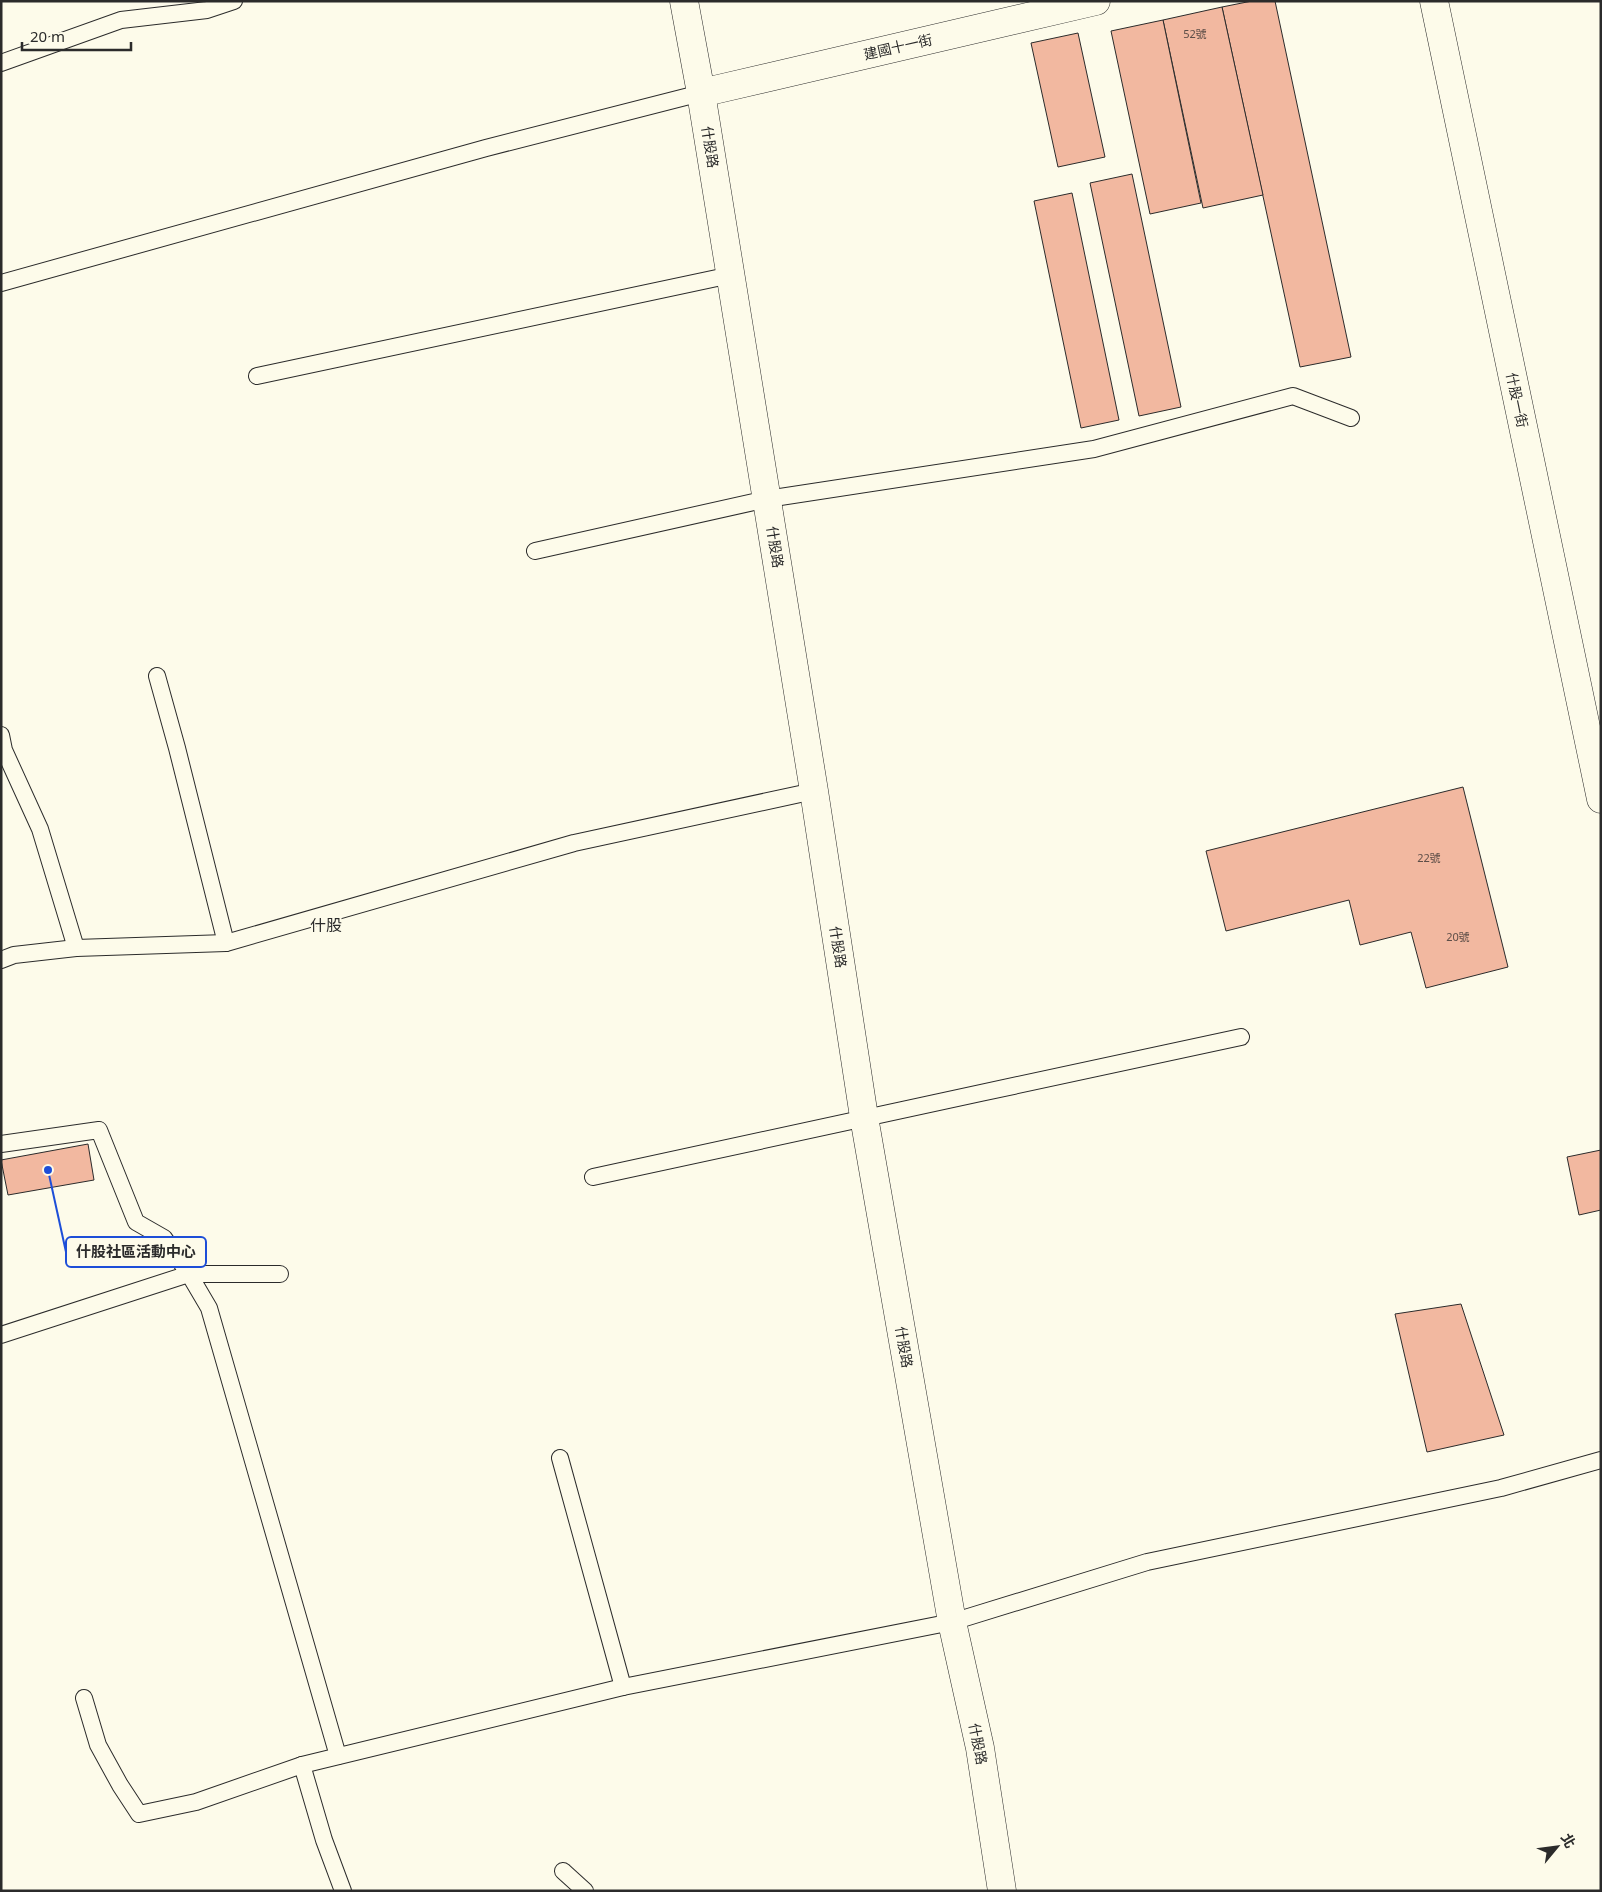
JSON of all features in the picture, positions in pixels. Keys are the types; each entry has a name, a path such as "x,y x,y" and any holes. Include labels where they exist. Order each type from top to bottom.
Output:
{"street":[{"name":"什股路","path":"684,1 731,275 864,1117 952,1622 980,1748 1002,1891"},
{"name":"建國十一街","path":"701,93 1096,1"},
{"name":"什股一街","path":"1434,1 1601,799"}],"lane":[{"path":"1,63 121,20 207,10 234,1"},
{"path":"1,283 486,148 701,93"},
{"path":"257,376 731,275"},
{"path":"535,550 767,499 1094,449 1294,396 1351,418"},
{"path":"157,676 180,757 226,943"},
{"path":"1,735 4,750 40,829 76,948"},
{"path":"1,960 14,955 76,948 226,943 574,843 814,791"},
{"path":"593,1177 1241,1036"},
{"path":"1,1144 99,1130 136,1222 164,1238 189,1274 209,1308 338,1756"},
{"path":"1,1336 189,1274 280,1274"},
{"path":"560,1458 623,1687"},
{"path":"84,1698 98,1745 120,1785 139,1814 196,1802 302,1765 338,1756 623,1687 952,1622 1147,1562 1501,1488 1601,1460"},
{"path":"302,1765 324,1840 343,1891"},
{"path":"563,1871 585,1891"}],"building":[{"path":"1252,1 1275,1 1351,357 1300,367 1222,7"},
{"path":"1222,7 1263,195 1203,208 1163,20"},
{"path":"1163,20 1201,203 1150,214 1111,31"},
{"path":"1078,33 1105,157 1058,167 1031,43"},
{"path":"1132,174 1181,407 1139,416 1090,183"},
{"path":"1072,193 1119,420 1081,428 1034,201"},
{"path":"1463,787 1508,967 1426,988 1411,932 1360,945 1349,900 1226,931 1206,851"},
{"path":"88,1144 94,1180 8,1195 1,1160"},
{"path":"1601,1150 1601,1210 1579,1215 1567,1157"},
{"path":"1461,1304 1504,1435 1427,1452 1395,1314"}],"place":[{"name":"什股社區活動中心","path":"48,1170"}],"district":[{"name":"什股","path":"326,925"}]}
